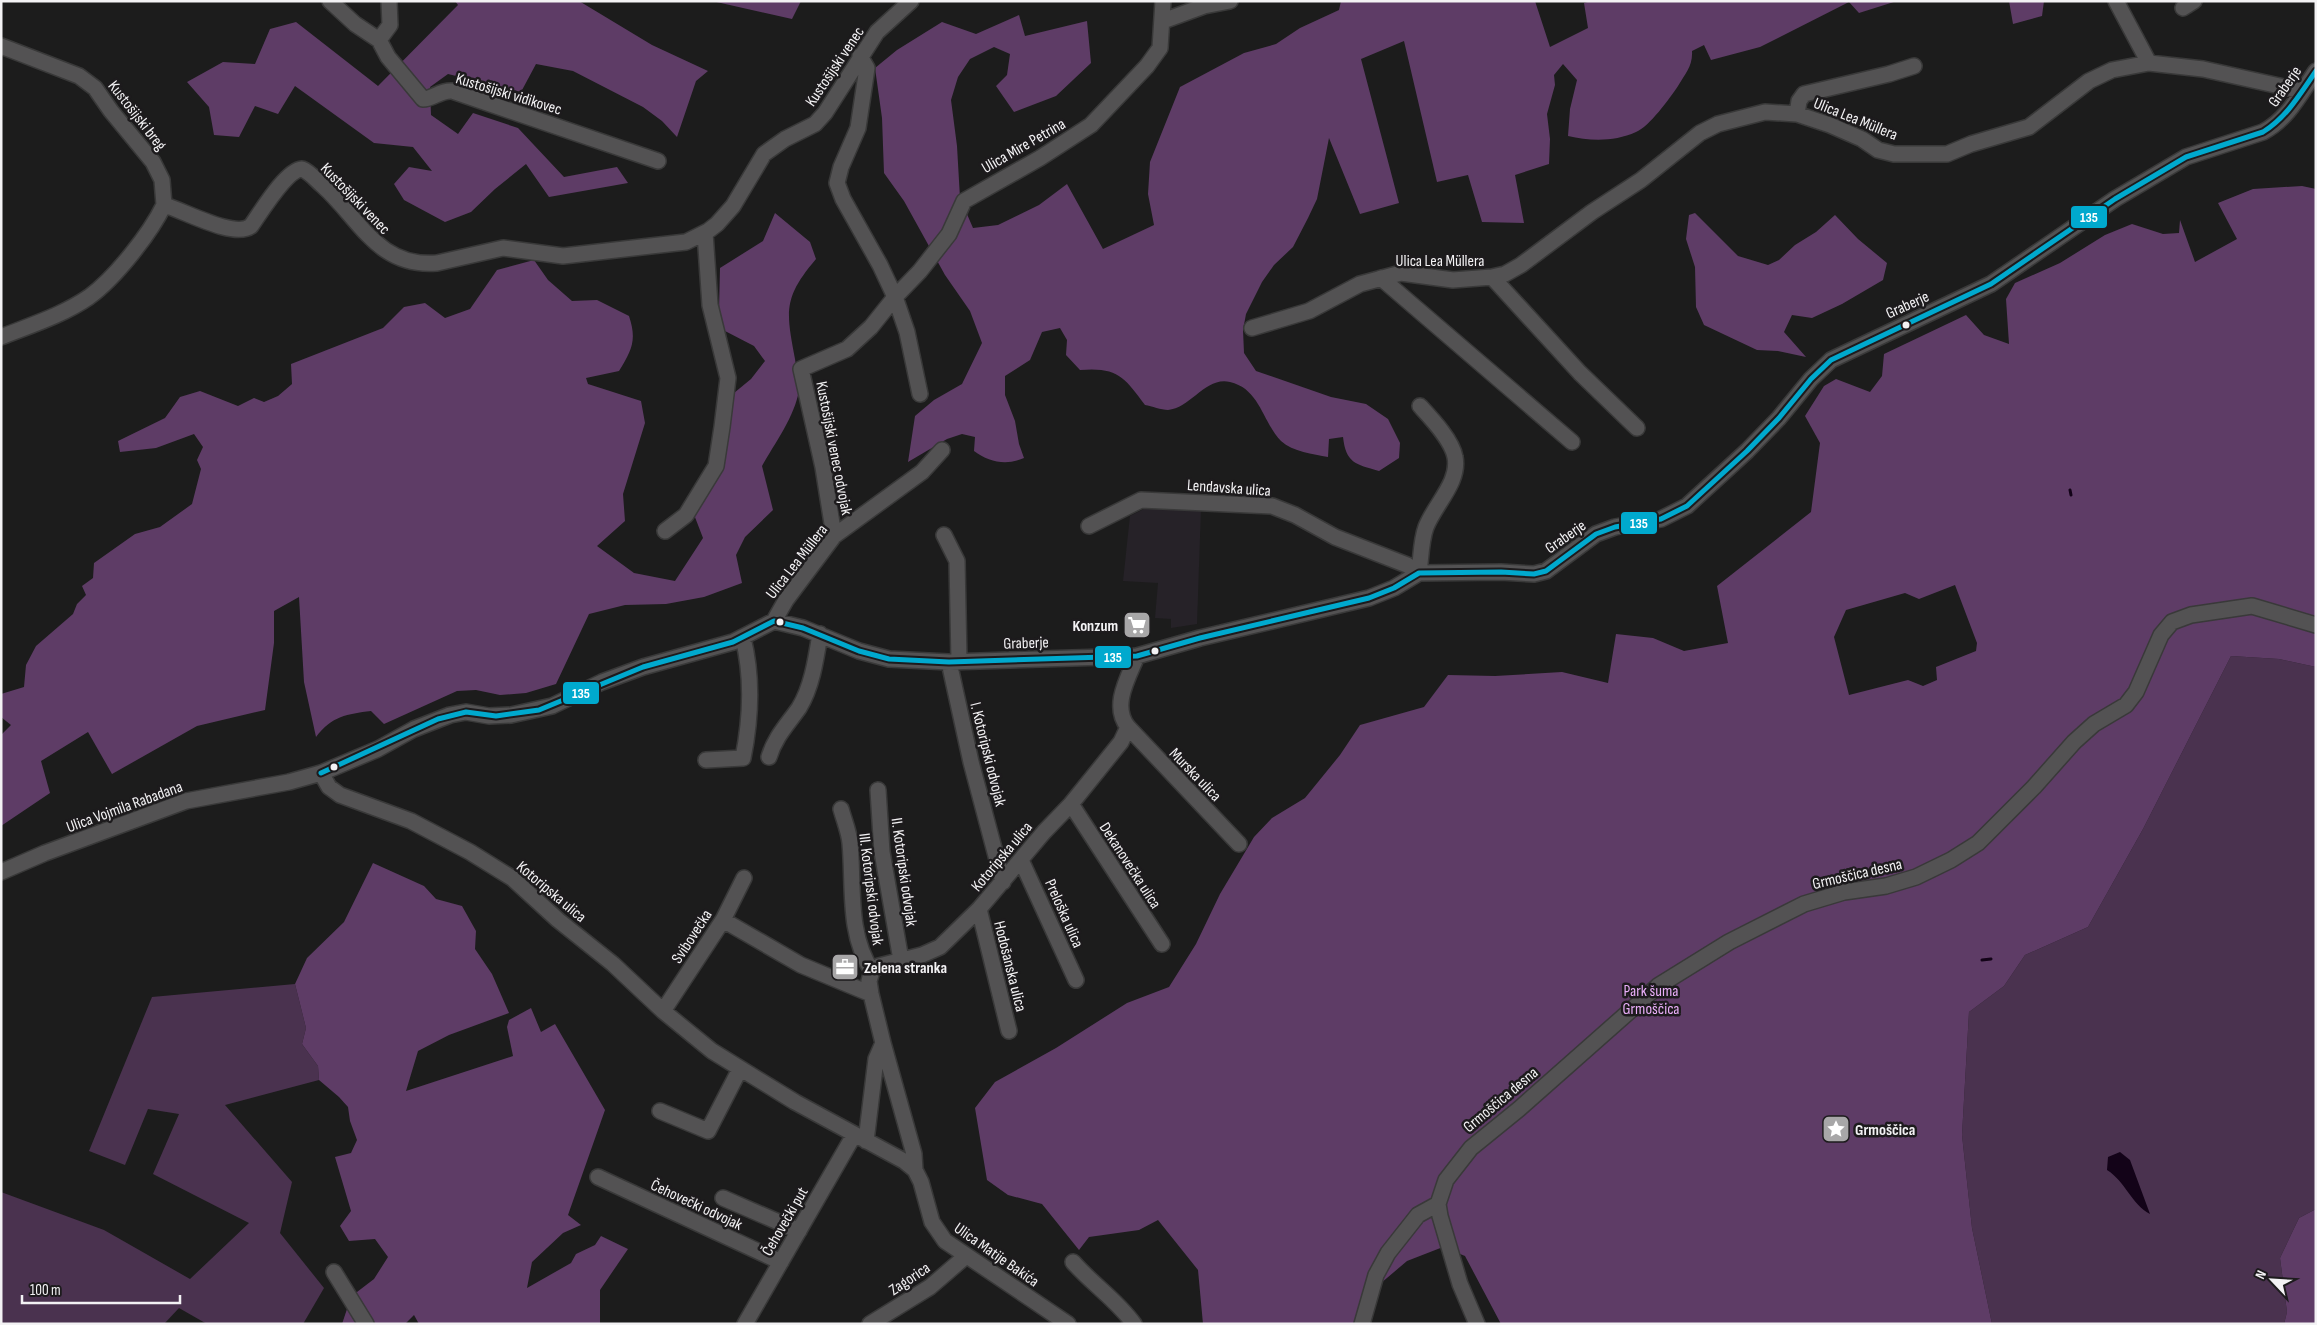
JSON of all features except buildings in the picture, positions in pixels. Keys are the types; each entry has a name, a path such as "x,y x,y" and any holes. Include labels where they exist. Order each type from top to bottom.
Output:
{"street":[{"name":"Kustošijski vidikovec","path":"330,1 355,24 379,40 388,57 423,99 428,99 441,92 452,91 658,161"},
{"path":"379,40 390,25 389,1"},
{"name":"Kustošijski venec","path":"164,205 222,226 244,229 251,226 287,176 302,168 332,194 381,248 393,256 427,264 503,248 554,256 589,254 686,242 705,233 717,224 733,206 764,154 785,139 815,124 825,113 877,32 911,1"},
{"name":"Ulica Mire Petrina","path":"895,297 920,271 949,234 964,201 1033,162 1091,126 1147,66 1160,48 1163,1"},
{"path":"1163,22 1204,6 1230,1"},
{"path":"2116,1 2148,63"},
{"name":"Kustošijski breg","path":"1,46 79,76 95,88 111,111 153,162 162,180 164,205"},
{"path":"860,56 867,68 858,128 840,167 837,183 843,199 880,265 895,297 907,332 920,394"},
{"name":"Ulica Lea Müllera","path":"1252,328 1310,311 1360,284 1401,273 1453,280 1492,278 1505,274 1521,266 1592,212 1641,180 1700,133 1718,124 1765,112 1796,114 1830,125 1862,139 1878,150 1894,154 1947,154 1971,144 2029,127 2089,81 2112,70 2148,63 2203,69 2302,91"},
{"path":"1796,114 1799,101 1804,94 1889,74 1914,66"},
{"name":"Graberje","path":"774,621 820,634 859,651 889,659 954,662 1137,656 1200,638 1369,598 1394,588 1419,573 1501,572 1534,574 1546,571 1596,534 1615,527 1661,519 1687,506 1747,451 1779,418 1811,379 1831,360 1991,284 2168,166 2186,157 2263,132 2274,126 2284,118 2316,71"},
{"path":"1,337 76,305 97,291 145,238 164,205"},
{"path":"665,531 686,515 716,466 722,427 728,378 710,305 705,233"},
{"path":"1381,278 1572,442"},
{"path":"1492,278 1580,373 1637,428"},
{"name":"Kustošijski venec odvojak","path":"834,536 823,467 801,369 847,349 871,326 895,297"},
{"path":"1419,573 1425,529 1432,512 1454,476 1455,456 1440,429 1420,406"},
{"name":"Ulica Lea Müllera","path":"774,621 786,600 834,536 922,472 942,450"},
{"name":"Lendavska ulica","path":"1089,526 1142,500 1272,506 1295,515 1335,537 1407,565 1419,573"},
{"name":"I. Kotoripski odvojak","path":"944,535 957,561 954,662 971,762 1003,882"},
{"name":"Grmoščica desna","path":"1438,1204 1446,1180 1470,1148 1519,1109 1658,986 1716,950 1804,904 1844,892 1886,886 1916,876 1951,860 1978,843 2034,787 2074,742 2094,724 2126,705 2136,692 2161,635 2172,622 2191,615 2252,606 2316,625"},
{"path":"321,773 444,717 466,712 490,716 511,715 539,710 643,667 708,650 743,638 774,621"},
{"path":"769,757 776,739 799,708 808,689 817,657 820,634"},
{"path":"706,760 743,758 750,702 750,670 743,638"},
{"path":"1128,727 1123,721 1120,706 1124,686 1137,656"},
{"name":"Kotoripska ulica","path":"872,971 879,966 922,955 940,947 979,910 1044,832 1071,804 1121,742 1128,727"},
{"name":"Murska ulica","path":"1128,727 1238,844"},
{"name":"Ulica Vojmila Rabadana","path":"1,872 45,853 186,801 289,782 321,773"},
{"name":"Kotoripska ulica","path":"321,773 329,787 340,795 411,821 470,852 512,878 558,920 613,964 663,1011 712,1051 860,1138 904,1161 914,1170"},
{"name":"II. Kotoripski odvojak","path":"878,790 882,852 901,960"},
{"name":"Dekanovečka ulica","path":"1071,804 1162,944"},
{"name":"III. Kotoripski odvojak","path":"841,809 850,841 850,885 858,934 864,960 872,971"},
{"name":"Preloška ulica","path":"1021,860 1076,980"},
{"name":"Svibovečka","path":"663,1011 723,920 744,878"},
{"name":"Hodošanska ulica","path":"979,910 1009,1031"},
{"path":"723,920 801,965 871,994"},
{"path":"872,971 869,981 871,994 914,1154 914,1170"},
{"path":"860,1138 876,1059 883,1043"},
{"path":"660,1111 708,1131 740,1069"},
{"name":"Čehovečki put","path":"746,1324 799,1230 860,1138"},
{"name":"Ulica Matije Bakića","path":"914,1170 921,1182 932,1222 945,1241 1068,1324"},
{"name":"Čehovečki odvojak","path":"598,1177 781,1262"},
{"path":"723,1198 799,1230"},
{"path":"1362,1324 1376,1275 1388,1253 1418,1214 1438,1204 1449,1252 1477,1324"},
{"name":"Zagorica","path":"870,1324 930,1287 966,1256"},
{"path":"1073,1262 1124,1310 1134,1324"},
{"path":"334,1272 366,1324"}],"shaded area":[{"path":"1144,509 1201,509 1197,624 1171,628 1171,619 1155,618 1158,583 1123,581 1130,516"},
{"path":"2231,656 2279,659 2316,667 2316,1209 2299,1218 2280,1258 2287,1312 2284,1324 1992,1324 1972,1228 1962,1135 1969,1012 2004,986 2025,955 2088,927 2143,829"},
{"path":"295,984 306,1028 302,1044 318,1066 319,1080 225,1105 292,1182 280,1233 324,1288 303,1324 207,1324 179,1308 164,1324 1,1324 1,1192 104,1230 190,1279 249,1223 153,1174 179,1114 148,1109 125,1165 89,1151 152,997"},
{"path":"2120,1152 2130,1160 2150,1214 2138,1205 2114,1175 2107,1170 2108,1157"}],"green space":[{"path":"455,1 579,1 652,45 708,71 696,81 677,137 662,121 643,107 573,71 536,64 521,92 448,74 430,87 431,115 458,134 473,113 518,128 564,177 617,167 628,183 549,197 526,164 495,189 471,212 445,222 404,200 394,184 409,167 432,171 413,147 374,143 295,86 278,114 255,106 239,137 214,135 209,107 187,82 223,62 255,64 270,29 296,22 378,86 458,5"},
{"path":"712,1 801,1 792,19"},
{"path":"1341,1 1535,1 1550,47 1588,28 1584,3 1591,1 1897,1 1859,13 1849,2 1760,47 1711,60 1704,45 1692,51 1690,66 1686,74 1670,98 1653,118 1636,132 1619,138 1593,140 1568,136 1570,109 1577,80 1563,64 1554,75 1555,85 1547,114 1550,139 1549,164 1515,175 1524,223 1482,222 1468,175 1437,182 1404,41 1361,59 1399,203 1360,214 1329,138 1317,199 1293,247 1274,265 1262,282 1246,314 1243,330 1244,353 1256,371 1331,397 1366,404 1388,419 1400,443 1399,458 1379,471 1353,461 1344,446 1343,437 1329,439 1328,457 1291,448 1281,441 1248,391 1230,382 1221,381 1213,384 1176,408 1165,410 1145,405 1125,381 1112,372 1093,369 1080,370 1066,355 1067,340 1060,328 1042,332 1030,360 1005,376 1005,395 1015,421 1019,444 1024,458 1011,462 998,462 986,458 974,451 975,437 962,434 947,439 908,462 915,416 934,400 962,384 982,343 970,311 945,275 904,201 884,173 882,118 875,68 897,50 942,22 976,34 1019,15 1025,36 1087,21 1091,63 1056,96 1014,112 996,86 1007,75 1010,54 994,47 970,59 958,77 951,100 957,146 960,198 973,228 998,225 1039,205 1067,184 1103,249 1154,225 1148,194 1150,162 1180,87 1244,53 1276,44 1300,28 1339,10"},
{"path":"2009,1 2044,1 2042,16 2013,24"},
{"name":"Park šuma Grmoščica","path":"2302,186 2316,189 2316,667 2279,659 2231,656 2143,829 2088,927 2025,955 2004,986 1969,1012 1962,1135 1972,1228 1992,1324 1501,1324 1465,1256 1443,1247 1407,1261 1374,1289 1361,1324 1203,1324 1198,1270 1158,1220 1139,1230 1089,1237 1079,1250 1042,1204 1008,1195 987,1180 975,1108 995,1082 1056,1048 1127,1003 1169,987 1196,944 1220,894 1254,837 1272,818 1305,798 1340,755 1360,725 1424,707 1448,675 1495,676 1562,672 1608,683 1616,634 1653,638 1684,651 1728,643 1717,586 1811,512 1820,443 1805,416 1824,386 1836,379 1870,392 1882,376 1884,354 1966,315 1984,335 2009,344 2006,299 2015,283 2060,263 2105,235 2132,224 2163,234 2179,233 2180,220 2195,262 2237,239 2218,203 2253,189","holes":["1955,585 1977,643 1976,651 1936,667 1937,680 1923,686 1908,680 1849,695 1834,637 1846,610 1905,593 1919,599"]},
{"path":"775,213 810,242 816,259 792,295 789,317 799,390 789,419 762,466 773,510 745,537 736,555 742,583 704,597 666,604 625,605 589,614 556,684 526,693 500,695 476,690 457,691 384,724 371,711 355,713 334,720 316,737 304,682 299,597 274,611 274,643 265,710 197,726 112,774 88,732 41,761 50,793 1,826 1,735 11,725 1,717 1,694 24,687 26,665 36,646 73,614 77,604 86,595 82,586 93,578 94,563 135,534 160,527 192,504 201,469 197,460 203,447 194,434 156,448 120,452 118,441 165,418 180,397 200,391 238,406 254,398 264,402 278,396 292,384 291,364 383,328 404,307 425,303 445,318 470,309 497,270 534,260 548,280 572,301 597,300 629,316 633,332 632,345 619,371 586,378 588,384 641,401 645,423 623,494 625,521 597,546 634,573 675,581 703,538 693,512 721,467 734,393 751,379 765,361 754,346 725,331 719,311 720,268 763,241"},
{"path":"1695,213 1738,256 1768,265 1779,260 1795,245 1816,232 1835,215 1858,239 1887,263 1883,280 1842,304 1812,318 1792,315 1784,332 1806,357 1778,351 1757,350 1704,325 1696,307 1695,267 1686,239 1689,215"},
{"path":"373,863 424,886 436,899 462,906 476,931 475,949 492,974 509,1013 449,1035 418,1051 406,1091 513,1056 507,1027 509,1020 531,1008 541,1032 555,1024 605,1110 568,1215 581,1225 563,1233 532,1262 527,1288 571,1263 576,1254 595,1245 601,1236 628,1249 600,1290 600,1324 419,1324 414,1315 405,1324 342,1324 348,1306 357,1292 374,1279 388,1257 375,1239 349,1241 340,1226 351,1211 335,1157 351,1153 357,1140 350,1121 348,1107 319,1080 318,1066 302,1044 306,1028 295,984 307,958 344,922"},
{"path":"2316,1209 2316,1324 2284,1324 2287,1312 2280,1258 2299,1218"}],"waterway":[{"path":"2070,490 2071,495"},
{"path":"1982,960 1991,959"}],"transit line":[{"name":"135","path":"321,773 438,719 466,712 496,716 539,710 643,667 733,642 774,621 803,628 859,651 889,659 949,662 1137,656 1200,638 1369,598 1394,588 1419,573 1501,572 1534,574 1546,571 1596,534 1615,527 1661,519 1687,506 1747,451 1779,418 1811,379 1831,360 1991,284 2115,199 2186,157 2263,132 2286,112 2316,71"}],"place":[{"name":"Konzum","path":"1137,625"},
{"name":"Zelena stranka","path":"845,967"},
{"name":"Grmoščica","path":"1836,1129"}]}
